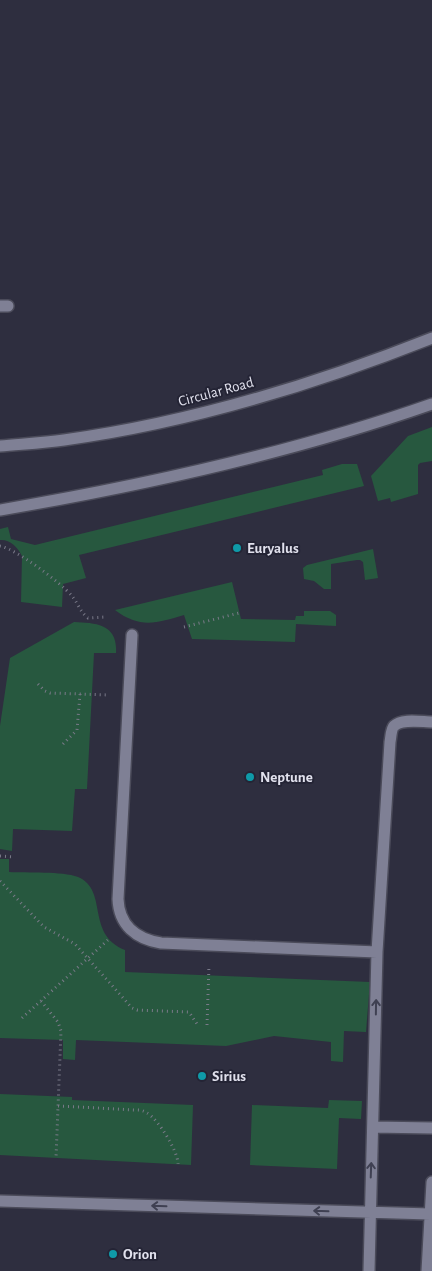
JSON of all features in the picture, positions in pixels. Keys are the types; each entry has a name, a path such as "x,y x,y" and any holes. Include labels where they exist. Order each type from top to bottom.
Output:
{"lane":[{"name":"Circular Road","path":"0,446 66,439 134,428 197,414 344,370 432,338"},
{"path":"0,510 125,487 240,461 349,432 432,404"},
{"path":"132,636 118,884 120,915 129,929 147,940 170,944 377,952"},
{"path":"369,1271 377,952 390,742 392,729 402,722 432,722"},
{"path":"373,1127 432,1128"},
{"path":"429,1268 432,1182"},
{"path":"0,1201 430,1214"}],"path":[{"path":"0,546 10,549 58,583 73,596 88,618 105,617"},
{"path":"184,627 239,613"},
{"path":"38,684 50,693 129,696"},
{"path":"63,744 75,733 78,726 80,694"},
{"path":"0,856 14,857"},
{"path":"0,881 44,927 75,944 132,1008 137,1010 189,1012 198,1024"},
{"path":"22,1018 109,939"},
{"path":"207,1025 210,946"},
{"path":"41,1001 60,1026 56,1158"},
{"path":"58,1106 146,1112 156,1121 175,1151 178,1164"}],"green space":[{"path":"432,427 432,461 418,465 418,494 391,502 390,498 378,501 371,476 408,436"},
{"path":"342,464 357,464 364,486 79,555 86,578 63,584 62,607 21,602 22,556 13,544 0,540 0,529 8,527 11,539 35,545 323,475 322,470"},
{"path":"373,549 378,578 365,580 363,562 357,560 331,564 331,589 324,589 314,581 304,579 303,568 307,565"},
{"path":"232,582 241,619 295,620 296,616 304,616 304,611 330,611 336,615 336,626 296,624 295,642 192,639 184,615 149,623 133,620 115,610"},
{"path":"74,622 90,623 104,627 113,636 116,643 116,653 94,653 87,789 75,789 72,831 13,829 12,851 0,849 0,726 10,658"},
{"path":"0,859 9,859 9,872 71,875 87,883 93,892 105,934 113,943 125,950 125,972 370,982 366,1032 344,1031 343,1062 331,1061 331,1042 274,1036 226,1046 76,1040 75,1060 63,1059 63,1040 0,1038"},
{"path":"0,1094 72,1097 72,1100 193,1105 191,1165 0,1155"},
{"path":"329,1100 362,1101 361,1119 339,1118 337,1169 250,1165 252,1105 328,1108"}],"place":[{"name":"Euryalus","path":"237,548"},
{"name":"Neptune","path":"250,777"},
{"name":"Sirius","path":"202,1076"},
{"name":"Orion","path":"113,1254"}]}
